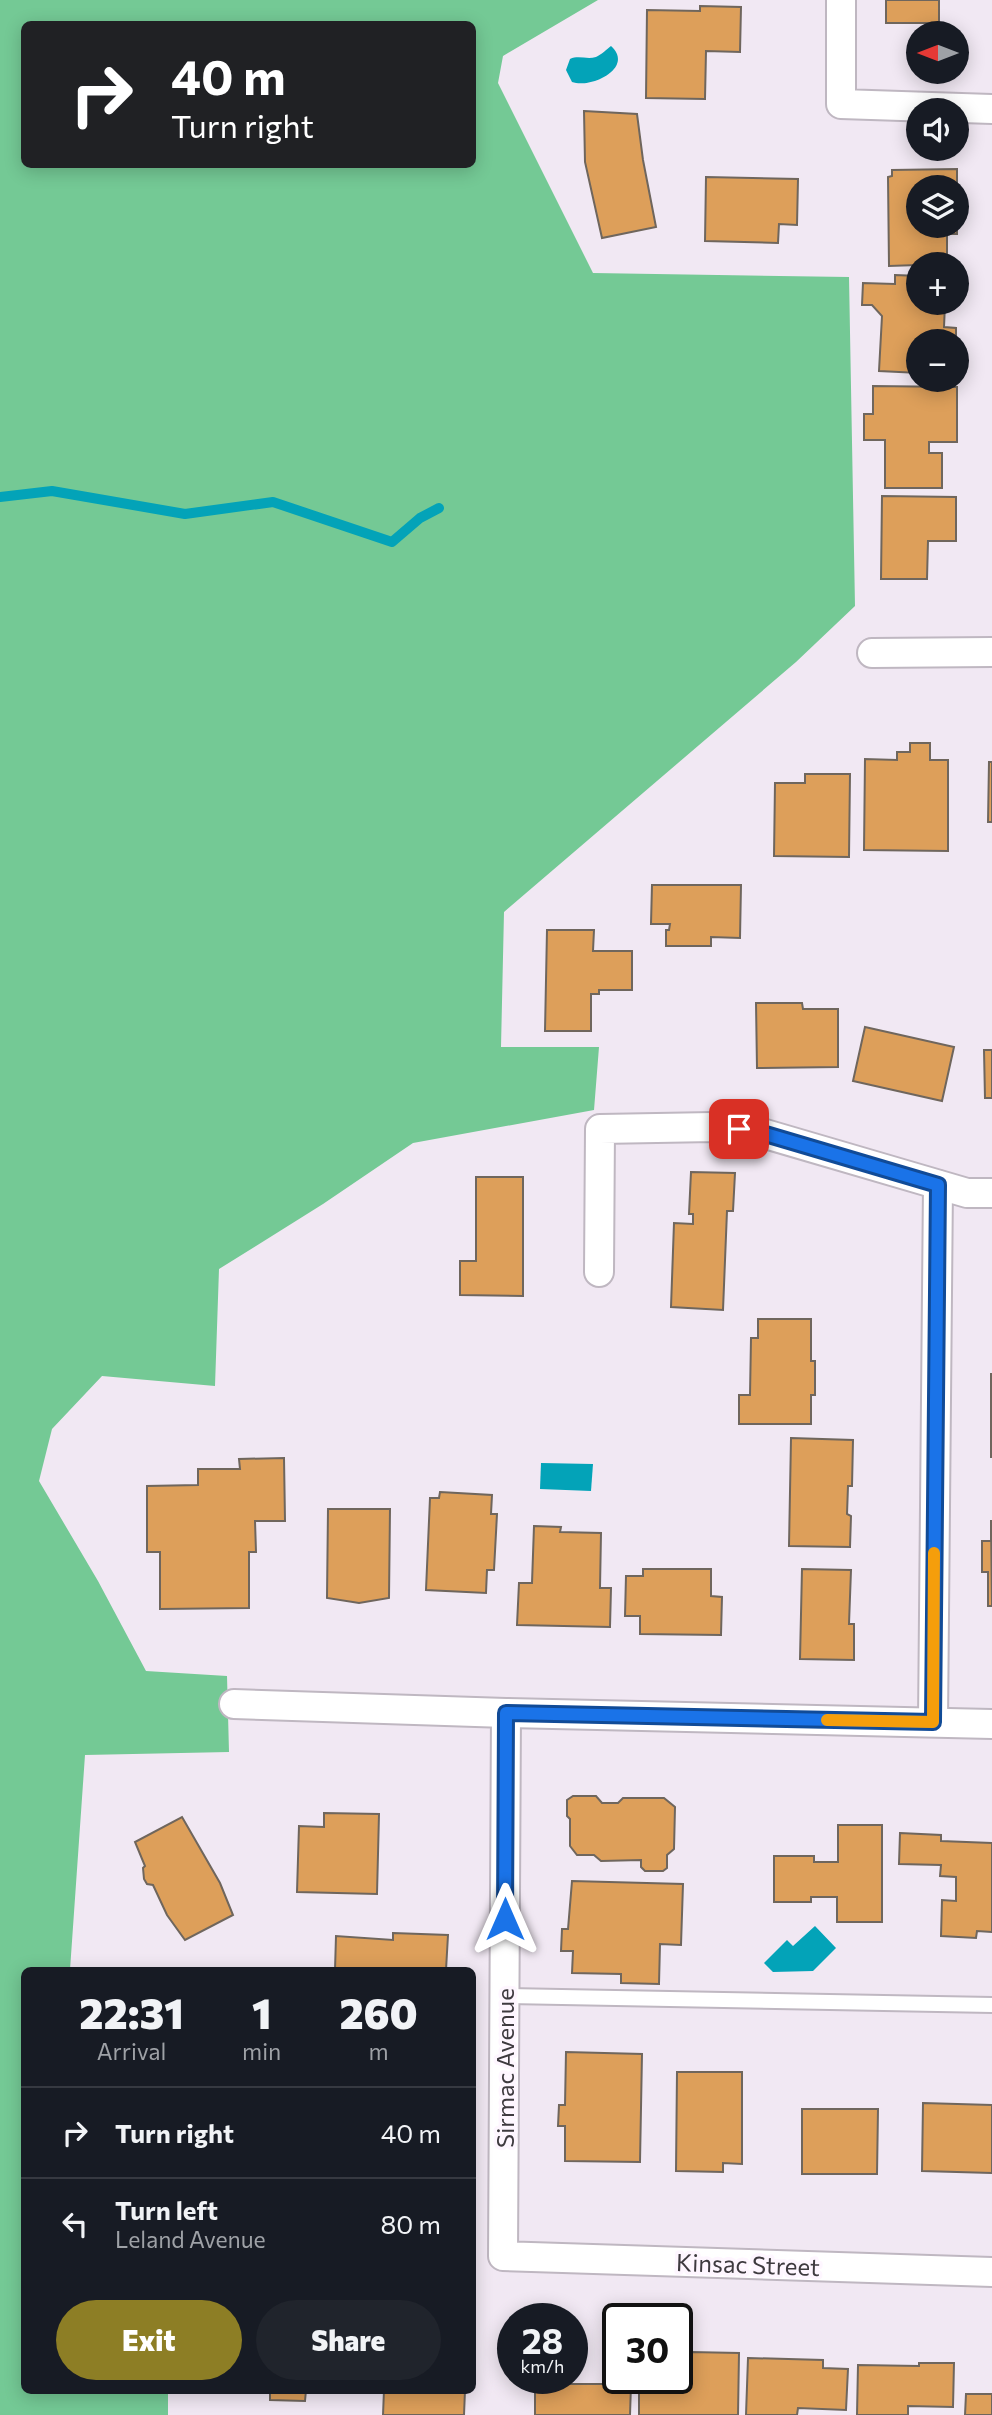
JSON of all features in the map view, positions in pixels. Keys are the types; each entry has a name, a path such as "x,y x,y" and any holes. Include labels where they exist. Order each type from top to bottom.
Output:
{"street":[{"path":"841,0 841,104 992,109"},
{"path":"872,653 992,652"},
{"path":"598,1272 600,1129 739,1129 762,1133 967,1193 992,1193"},
{"path":"933,1722 938,1185"},
{"path":"234,1704 992,1724"},
{"name":"Sirmac Avenue","path":"503,2256 506,1713"},
{"name":"Kinsac Street","path":"503,2256 992,2272"}],"lane":[{"path":"505,1996 992,2005"}],"green space":[{"path":"0,0 598,0 503,56 498,83 593,273 849,277 855,606 796,662 504,912 501,1047 599,1047 594,1110 413,1143 323,1204 219,1269 215,1386 102,1376 52,1429 39,1481 98,1581 146,1671 227,1676 229,1752 85,1755 70,1967 21,1967 21,2394 168,2394 168,2415 0,2415"}],"water":[{"path":"611,46 617,54 618,62 608,75 589,82 572,82 566,70 570,59 596,57"},
{"path":"541,1463 593,1464 591,1491 540,1489"},
{"path":"815,1926 836,1948 813,1971 773,1972 764,1963 787,1940 793,1946"}],"building":[{"path":"886,0 939,0 939,21 886,23"},
{"path":"700,6 741,7 740,52 706,51 705,99 646,98 647,10 700,11"},
{"path":"584,111 637,114 656,227 602,238 585,162"},
{"path":"957,169 957,175 906,175 906,238 947,238 947,252 906,252 906,265 889,266 888,177 892,176 892,170"},
{"path":"706,177 798,179 797,225 779,224 778,243 705,241"},
{"path":"895,275 906,275 906,315 945,315 944,327 956,328 906,329 906,372 879,371 882,316 872,305 862,305 863,283 895,284"},
{"path":"873,386 906,386 906,392 957,392 957,442 929,442 929,453 942,453 942,488 885,488 885,440 864,440 864,414 873,414"},
{"path":"882,496 956,497 956,541 928,541 927,579 881,579"},
{"path":"910,743 930,743 930,760 948,760 948,851 864,850 865,759 897,760 897,752 910,752"},
{"path":"989,762 992,762 992,822 988,822"},
{"path":"805,774 850,774 849,857 774,856 775,783 805,783"},
{"path":"652,885 741,885 740,938 711,937 711,946 666,946 666,930 669,930 670,924 651,924"},
{"path":"547,930 594,930 593,951 632,951 632,990 599,990 599,994 591,994 591,1031 545,1031"},
{"path":"756,1003 802,1003 803,1009 838,1009 838,1067 757,1068"},
{"path":"865,1027 954,1047 942,1101 853,1081"},
{"path":"984,1050 992,1050 992,1098 985,1098"},
{"path":"691,1172 735,1173 733,1211 727,1211 723,1310 671,1307 674,1223 693,1224 693,1214 689,1214"},
{"path":"476,1177 523,1177 523,1296 460,1295 460,1261 476,1261"},
{"path":"758,1319 811,1319 811,1361 815,1361 815,1395 811,1395 811,1424 739,1424 739,1395 750,1395 751,1338 758,1338"},
{"path":"992,1374 992,1457 991,1457"},
{"path":"791,1438 853,1440 852,1486 848,1486 847,1514 851,1516 850,1547 789,1546"},
{"path":"284,1458 285,1521 255,1521 256,1552 249,1552 249,1608 160,1609 160,1552 147,1552 147,1486 198,1485 198,1469 240,1469 239,1459"},
{"path":"440,1492 492,1495 491,1514 497,1514 494,1570 487,1570 486,1593 426,1590 430,1498 439,1498"},
{"path":"328,1509 390,1509 389,1598 359,1603 327,1598"},
{"path":"991,1520 992,1606 988,1606 988,1572 982,1572 982,1541 991,1541"},
{"path":"534,1526 561,1527 560,1532 601,1533 600,1588 611,1588 610,1627 517,1625 519,1583 532,1583"},
{"path":"643,1569 711,1569 711,1596 722,1597 721,1635 640,1634 640,1616 625,1616 626,1576 643,1576"},
{"path":"802,1569 851,1570 849,1624 854,1624 854,1660 800,1659"},
{"path":"573,1796 596,1796 602,1803 618,1803 623,1798 664,1798 675,1807 674,1849 667,1855 667,1868 663,1871 645,1871 641,1867 641,1860 601,1861 594,1855 577,1855 570,1846 570,1819 567,1816 567,1800"},
{"path":"324,1813 379,1814 377,1894 297,1892 299,1826 324,1827"},
{"path":"182,1817 220,1883 233,1915 185,1940 167,1915 153,1885 147,1884 144,1879 145,1866 135,1842"},
{"path":"838,1825 882,1825 882,1922 837,1922 837,1897 811,1897 811,1902 774,1902 774,1856 814,1856 814,1862 838,1862"},
{"path":"900,1833 941,1835 941,1841 992,1843 992,1932 977,1931 976,1938 941,1936 942,1900 956,1901 956,1877 940,1876 941,1865 899,1864"},
{"path":"572,1881 683,1884 681,1945 660,1944 659,1984 621,1983 621,1974 572,1973 573,1951 561,1951 562,1929 568,1929"},
{"path":"393,1933 448,1935 446,1967 335,1967 336,1936 393,1940"},
{"path":"566,2052 642,2054 640,2162 565,2161 565,2126 558,2126 559,2105 565,2105"},
{"path":"677,2072 742,2072 742,2164 723,2163 723,2172 676,2171"},
{"path":"923,2103 992,2105 992,2173 922,2171"},
{"path":"802,2109 878,2109 877,2174 802,2174"},
{"path":"693,2352 739,2353 738,2415 639,2415 639,2394 693,2394"},
{"path":"748,2358 823,2360 823,2368 848,2369 846,2410 798,2408 797,2415 746,2415"},
{"path":"919,2363 954,2363 953,2407 908,2406 908,2415 857,2415 858,2365 919,2366"},
{"path":"588,2384 602,2384 602,2394 631,2394 630,2415 535,2415 535,2394 588,2394"},
{"path":"270,2394 306,2394 305,2401 270,2400"},
{"path":"384,2394 465,2394 464,2415 383,2415"},
{"path":"966,2394 992,2394 992,2415 965,2415"}],"waterway":[{"path":"0,497 52,491 185,514 273,502 392,542 420,518 439,508"}],"slow traffic":[{"path":"827,1720 933,1722 934,1553"}],"route":[{"path":"505,1919 506,1713 933,1722 938,1185 762,1133 739,1129"}]}
